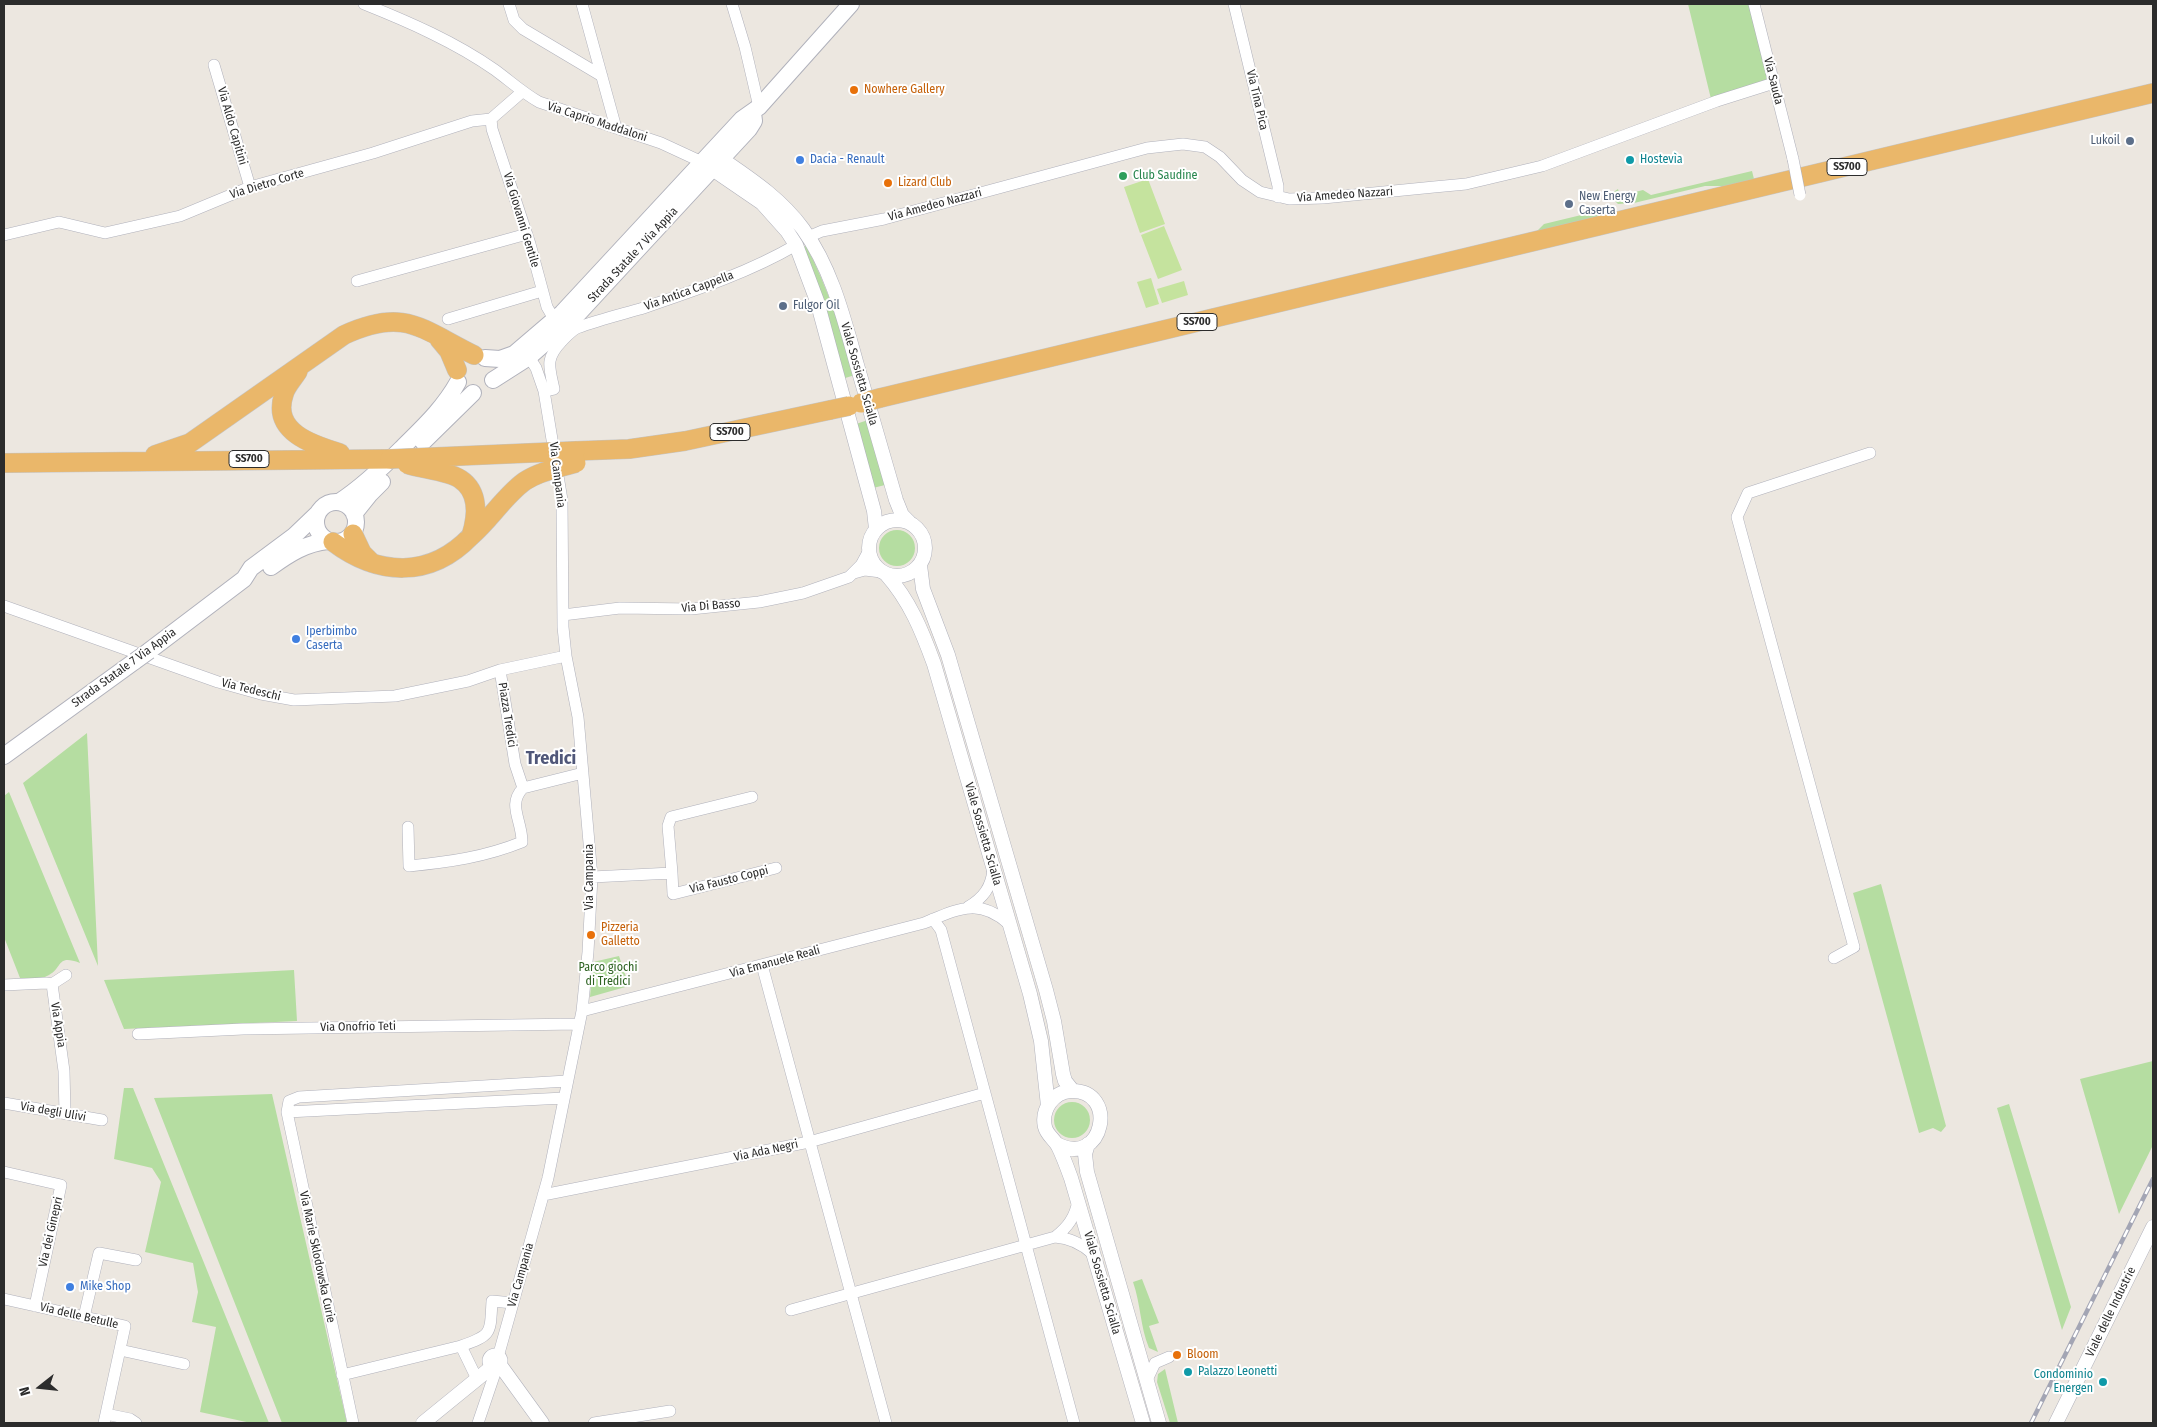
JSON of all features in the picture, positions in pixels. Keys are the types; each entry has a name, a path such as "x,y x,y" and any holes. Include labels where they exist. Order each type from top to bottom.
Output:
{"highway":[{"name":"SS700","path":"4,463 140,460 576,457 685,441 830,410 2153,93"},
{"name":"SS700","path":"358,458 298,438 290,428 284,415 282,404 284,393 303,364 344,335 362,327 392,320 429,331 479,357"},
{"path":"429,331 449,351 457,376"},
{"path":"140,460 190,442 303,364"},
{"path":"330,541 346,552 372,564 388,568 422,566 448,556 460,548 486,524 509,495 525,482 576,457"},
{"name":"SS700","path":"390,459 460,478 470,491 476,504 476,521 471,536"},
{"path":"353,534 362,553 372,564"}],"main road":[{"name":"Strada Statale 7 Via Appia","path":"354,514 370,494 473,392 485,390 493,380 529,357 584,308 712,160 742,119 756,110 851,4"},
{"name":"Strada Statale 7 Via Appia","path":"9,753 244,579 251,568 294,536 327,504 339,502 364,486 436,415 449,398 465,358 500,359 514,354 554,320 712,160"},
{"path":"479,357 493,368 493,380"},
{"path":"457,376 466,391 473,392"},
{"path":"339,502 348,506 354,514 356,521 353,534"},
{"path":"318,513 317,529 330,541"},
{"name":"Strada Statale 7 Via Appia","path":"244,579 256,576 292,552 315,542 344,541 353,534"}],"street":[{"name":"Via Caprio Maddaloni","path":"364,4 423,28 495,70 522,92 560,111 712,160"},
{"path":"510,4 514,20 523,29 602,76"},
{"path":"582,4 616,128"},
{"name":"Via Tina Pica","path":"1234,4 1278,186 1278,197"},
{"name":"Via Sauda","path":"1754,4 1793,159 1800,195"},
{"path":"736,5 756,110"},
{"name":"Via Aldo Capitini","path":"214,65 250,187"},
{"name":"Via Amedeo Nazzari","path":"802,241 822,230 884,219 1147,148 1183,144 1205,147 1220,157 1242,180 1260,192 1289,199 1323,198 1466,184 1542,166 1717,101 1774,83"},
{"path":"492,119 522,92"},
{"name":"Via Dietro Corte","path":"4,235 59,222 105,232 128,229 180,216 250,187 364,156 472,121 492,119"},
{"name":"Via Giovanni Gentile","path":"492,119 492,129 527,234 547,307 554,320"},
{"name":"Viale Sossietta Scialla","path":"712,160 762,204 787,231 802,241 828,276 836,295 898,508 909,522 918,529 924,539 925,550 920,565 923,589 948,655 1046,990 1065,1081 1073,1091 1090,1097 1100,1111 1100,1127 1095,1137 1088,1144 1085,1154 1086,1172 1159,1423"},
{"path":"357,281 527,234"},
{"name":"Viale Sossietta Scialla","path":"802,241 874,511 876,529 870,540 868,552 872,563 904,596 926,643 1030,994 1037,1024 1048,1106 1044,1117 1046,1129 1057,1144 1078,1201 1143,1423"},
{"name":"Via Antica Cappella","path":"597,322 772,260 802,241"},
{"path":"448,319 542,290"},
{"path":"544,391 554,389 549,367 552,351 570,332 597,322 584,308"},
{"name":"Via Campania","path":"478,1423 497,1364 543,1195 568,1081 578,1024 582,1012 588,952 592,877 578,717 566,656 563,615 562,500 541,378 529,357"},
{"path":"1834,958 1854,947 1737,517 1748,494 1870,454"},
{"path":"876,529 891,520 909,522"},
{"name":"Via Di Basso","path":"854,573 868,552"},
{"path":"883,573 896,577 907,575 920,565"},
{"name":"Via Di Basso","path":"563,615 620,608 691,609 759,602 803,593 842,581 854,573 865,570 883,573"},
{"name":"Via Tedeschi","path":"4,606 218,682 261,694 294,700 395,696 468,681 500,670 566,656"},
{"name":"Piazza Tredici","path":"500,670 515,764 523,788"},
{"path":"408,827 409,866 458,862 501,851 522,842 522,828 514,803 516,795 523,788 583,773"},
{"name":"Via Fausto Coppi","path":"752,797 671,817 668,826 673,894 776,868"},
{"name":"Via Emanuele Reali","path":"582,1012 933,919 966,908 982,898 990,884 993,870"},
{"path":"592,877 672,873"},
{"name":"Via Emanuele Reali","path":"966,908 991,910 1009,924"},
{"path":"933,919 941,930 1074,1423"},
{"path":"762,965 886,1423"},
{"path":"52,984 66,975"},
{"name":"Via Appia","path":"4,986 52,984 64,1071 65,1113"},
{"name":"Via Onofrio Teti","path":"138,1034 243,1029 578,1024"},
{"path":"564,1098 287,1112 289,1101 300,1096 568,1081"},
{"path":"1048,1106 1061,1094 1073,1091"},
{"name":"Via Ada Negri","path":"543,1195 809,1142 985,1093"},
{"name":"Via degli Ulivi","path":"4,1103 102,1120"},
{"name":"Via Marie Sklodowska Curie","path":"287,1112 353,1423"},
{"path":"1057,1144 1072,1148 1088,1144"},
{"name":"Via dei Ginepri","path":"4,1172 61,1186 34,1306"},
{"path":"1055,1237 1069,1224 1076,1212 1078,1201"},
{"name":"Viale delle Industrie","path":"2056,1423 2153,1227"},
{"path":"791,1310 1055,1237 1073,1240 1085,1246 1093,1254"},
{"path":"84,1317 99,1253 136,1260"},
{"name":"Via delle Betulle","path":"4,1299 125,1326 105,1419"},
{"path":"342,1375 479,1340 488,1334 492,1301 513,1303"},
{"path":"461,1346 477,1379"},
{"path":"120,1350 184,1364"},
{"path":"1138,1350 1149,1358 1165,1358 1152,1367 1146,1380"},
{"path":"424,1423 497,1364 542,1423"},
{"name":"Via Marie Sklodowska Curie","path":"348,1402 359,1423"},
{"path":"594,1423 670,1411"},
{"path":"105,1419 130,1419 136,1423"}],"green space":[{"path":"1688,4 1750,4 1769,76 1766,80 1711,99"},
{"path":"1752,171 1754,179 1727,186 1705,186 1634,203 1618,204 1612,198 1612,193 1618,189 1621,200 1631,195 1631,193 1643,190 1651,195"},
{"path":"1148,179 1165,224 1140,233 1124,187"},
{"path":"1602,210 1616,212 1535,233 1544,224"},
{"path":"1164,226 1182,270 1158,279 1141,235"},
{"path":"806,246 827,293 855,375 842,379 815,276 803,247"},
{"path":"1151,278 1159,304 1146,308 1137,282"},
{"path":"1184,281 1188,295 1162,303 1157,289"},
{"path":"868,420 885,485 873,488 856,424"},
{"path":"897,530 904,531 910,535 914,541 914,555 910,561 904,565 897,566 890,565 884,561 880,555 879,548 880,541 884,535 890,531"},
{"path":"87,733 98,966 23,783"},
{"path":"9,792 80,963 63,961 53,972 42,978 20,978 4,937 4,796"},
{"path":"1881,884 1946,1126 1941,1132 1933,1128 1919,1133 1853,893"},
{"name":"Parco giochi di Tredici","path":"619,956 629,986 590,997 593,962"},
{"path":"294,970 297,1021 124,1029 104,980"},
{"path":"2153,1061 2153,1145 2119,1214 2080,1079"},
{"path":"124,1088 133,1088 269,1423 251,1423 200,1412 216,1327 192,1322 198,1292 193,1263 145,1252 161,1182 152,1168 114,1159"},
{"path":"272,1094 347,1423 282,1423 154,1098"},
{"path":"1072,1102 1079,1103 1085,1107 1089,1113 1089,1127 1085,1133 1079,1137 1072,1138 1065,1137 1059,1133 1055,1127 1054,1120 1055,1113 1059,1107 1065,1103"},
{"path":"2009,1104 2071,1307 2062,1330 1997,1108"},
{"path":"1142,1279 1159,1323 1149,1326 1158,1352 1149,1348 1133,1282"},
{"path":"1165,1369 1178,1423 1170,1423 1157,1382 1158,1374"}],"railway":[{"path":"2031,1423 2153,1179"}],"place":[{"name":"Nowhere Gallery","path":"854,90"},
{"name":"Lukoil","path":"2130,141"},
{"name":"Dacia - Renault","path":"800,160"},
{"name":"Hostevìa","path":"1630,160"},
{"name":"Club Saudine","path":"1123,176"},
{"name":"Lizard Club","path":"888,183"},
{"name":"New Energy Caserta","path":"1569,204"},
{"name":"Fulgor Oil","path":"783,306"},
{"name":"Iperbimbo Caserta","path":"296,639"},
{"name":"Pizzeria Galletto","path":"591,935"},
{"name":"Mike Shop","path":"70,1287"},
{"name":"Bloom","path":"1177,1355"},
{"name":"Palazzo Leonetti","path":"1188,1372"},
{"name":"Condominio Energen","path":"2103,1382"}],"district":[{"name":"Tredici","path":"551,759"}]}
